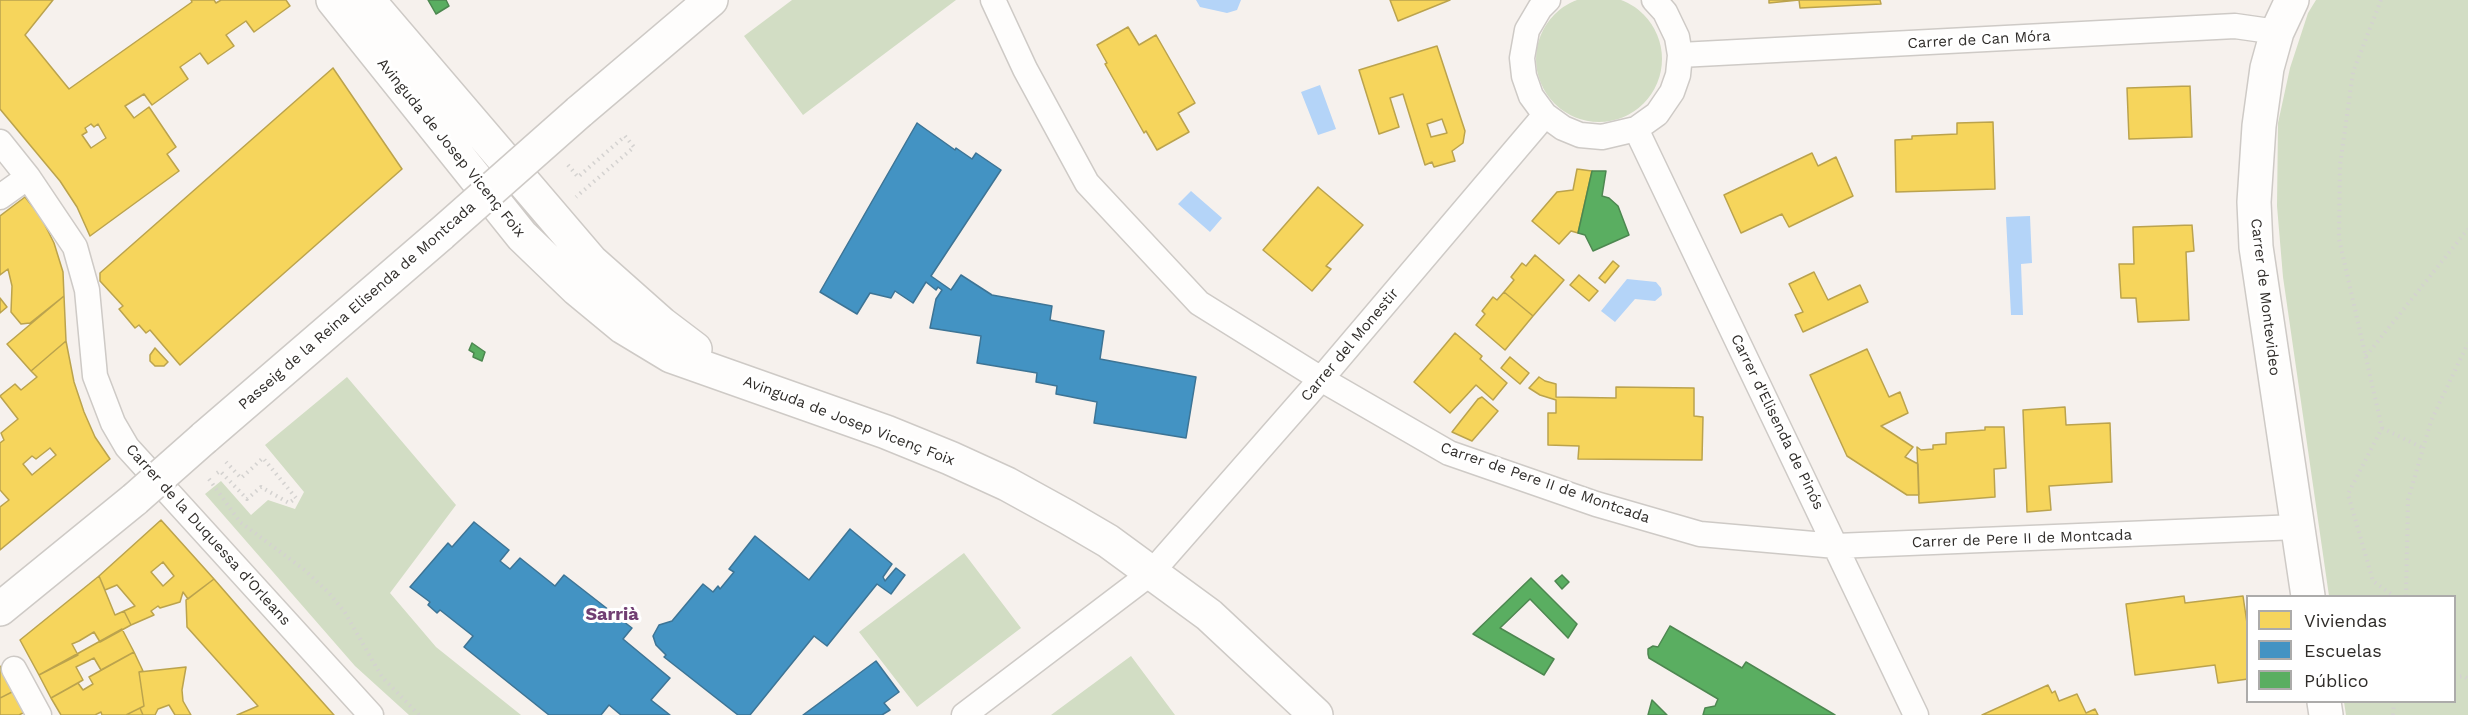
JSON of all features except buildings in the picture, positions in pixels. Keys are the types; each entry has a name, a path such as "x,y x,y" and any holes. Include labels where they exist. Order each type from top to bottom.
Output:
{"street":[{"name":"Avinguda de Josep Vicenç Foix","path":"333,0 488,196 545,260 623,327 671,356 886,432 1007,484 1108,541 1209,615 1316,715"},
{"name":"Avinguda de Josep Vicenç Foix","path":"368,0 591,261 662,324 732,377"},
{"name":"Passeig de la Reina Elisenda de Montcada","path":"0,609 135,499 711,0"},
{"name":"Carrer de Pere II de Montcada","path":"993,0 1025,69 1087,183 1199,303 1321,379 1449,453 1596,504 1700,534 1836,546 2297,527"},
{"path":"1548,0 1540,8 1527,30 1522,58 1524,76 1531,96 1545,114 1563,128 1580,135 1602,137 1636,129 1657,114 1672,92 1678,75 1680,55 1673,28 1665,12 1654,0"},
{"name":"Carrer de Montevideo","path":"2292,0 2277,32 2267,68 2259,126 2254,225 2262,295 2308,595"},
{"name":"Carrer de Can Móra","path":"1680,55 2235,26 2277,32"},
{"name":"Carrer del Monestir","path":"964,715 1151,573 1321,379 1545,114"},
{"name":"Carrer d'Elisenda de Pinós","path":"1636,129 1916,715"},
{"name":"Carrer de la Duquessa d'Orleans","path":"0,142 28,177 75,247 87,290 95,376 113,423 127,447 371,715"},
{"path":"0,197 28,177"},
{"path":"14,669 39,715"}],"path":[{"path":"2381,0 2353,72 2340,165 2339,239 2382,428 2348,494 2373,581 2391,595"},
{"path":"566,163 578,177 625,136 634,147 575,198"},
{"path":"2366,356 2468,229"},
{"path":"2406,595 2408,500 2431,421 2468,343"},
{"path":"2382,428 2422,448"},
{"path":"202,484 220,471 247,499 261,488 289,503 297,498 263,458 241,478 226,462"},
{"path":"209,478 240,522 306,571 329,593 344,610 382,677 419,715"}],"green space":[{"path":"1581,-1 1617,-1 1634,7 1644,14 1651,24 1661,47 1661,71 1651,94 1644,104 1634,111 1611,121 1587,121 1564,111 1554,104 1547,94 1537,71 1537,47 1547,24 1554,14"},
{"path":"792,0 956,0 803,115 744,36"},
{"path":"2316,0 2468,0 2468,715 2346,715 2344,703 2456,703 2456,595 2329,595 2283,277 2277,206 2278,123 2290,68 2308,13"},
{"path":"347,377 456,505 390,593 436,647 521,715 409,715 355,666 205,494 221,481 251,515 268,500 295,509 304,492 265,445"},
{"path":"964,553 1021,628 917,707 859,632"},
{"path":"1131,656 1175,715 1051,715"}],"water":[{"path":"1196,0 1241,0 1237,10 1227,13 1200,7"},
{"path":"1320,85 1336,129 1318,135 1301,92"},
{"path":"1191,191 1222,218 1210,232 1178,204"},
{"path":"2030,216 2032,263 2021,264 2023,315 2011,315 2006,217"},
{"path":"1627,279 1656,282 1661,288 1662,295 1655,301 1635,299 1615,322 1601,311"}],"district":[{"name":"Sarrià","path":"612,615"}]}
